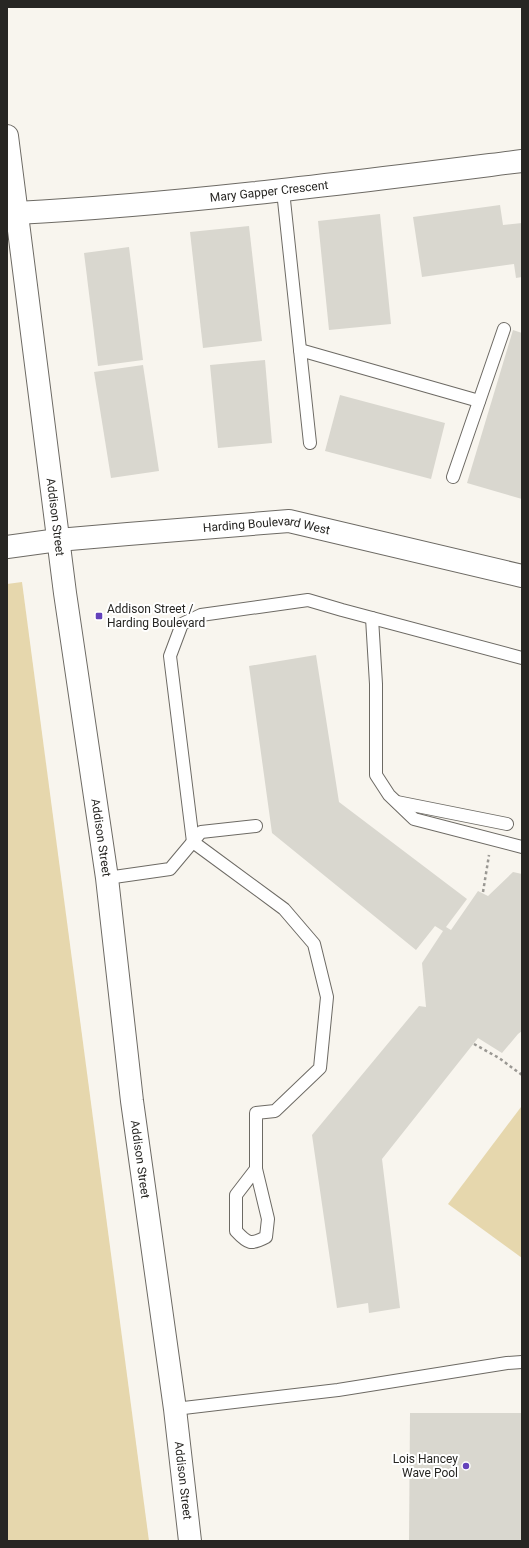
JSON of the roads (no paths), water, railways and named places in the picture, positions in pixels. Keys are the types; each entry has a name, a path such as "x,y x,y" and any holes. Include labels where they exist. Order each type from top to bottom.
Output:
{"street":[{"name":"Addison Street","path":"7,136 58,540 107,878 132,1101 175,1409 190,1541"},
{"name":"Mary Gapper Crescent","path":"16,213 130,206 283,191 522,161"},
{"name":"Harding Boulevard West","path":"7,547 58,540 289,521 522,576"}],"lane":[{"path":"283,191 310,443"},
{"path":"453,477 504,329"},
{"path":"300,350 479,401"},
{"path":"256,1168 236,1194 236,1231 245,1241 255,1243 266,1237 268,1219 256,1168 256,1113 275,1111 320,1068 327,996 314,944 284,909 193,842 170,656 182,624 201,615 308,600 522,658"},
{"path":"372,618 376,684 376,775 389,795 414,819 522,847"},
{"path":"396,802 507,824"},
{"path":"107,878 170,869 201,832 256,826"},
{"path":"175,1409 338,1390 507,1363 522,1362"}],"place":[{"name":"Addison Street / Harding Boulevard","path":"99,616"},
{"name":"Lois Hancey Wave Pool","path":"466,1466"}]}
